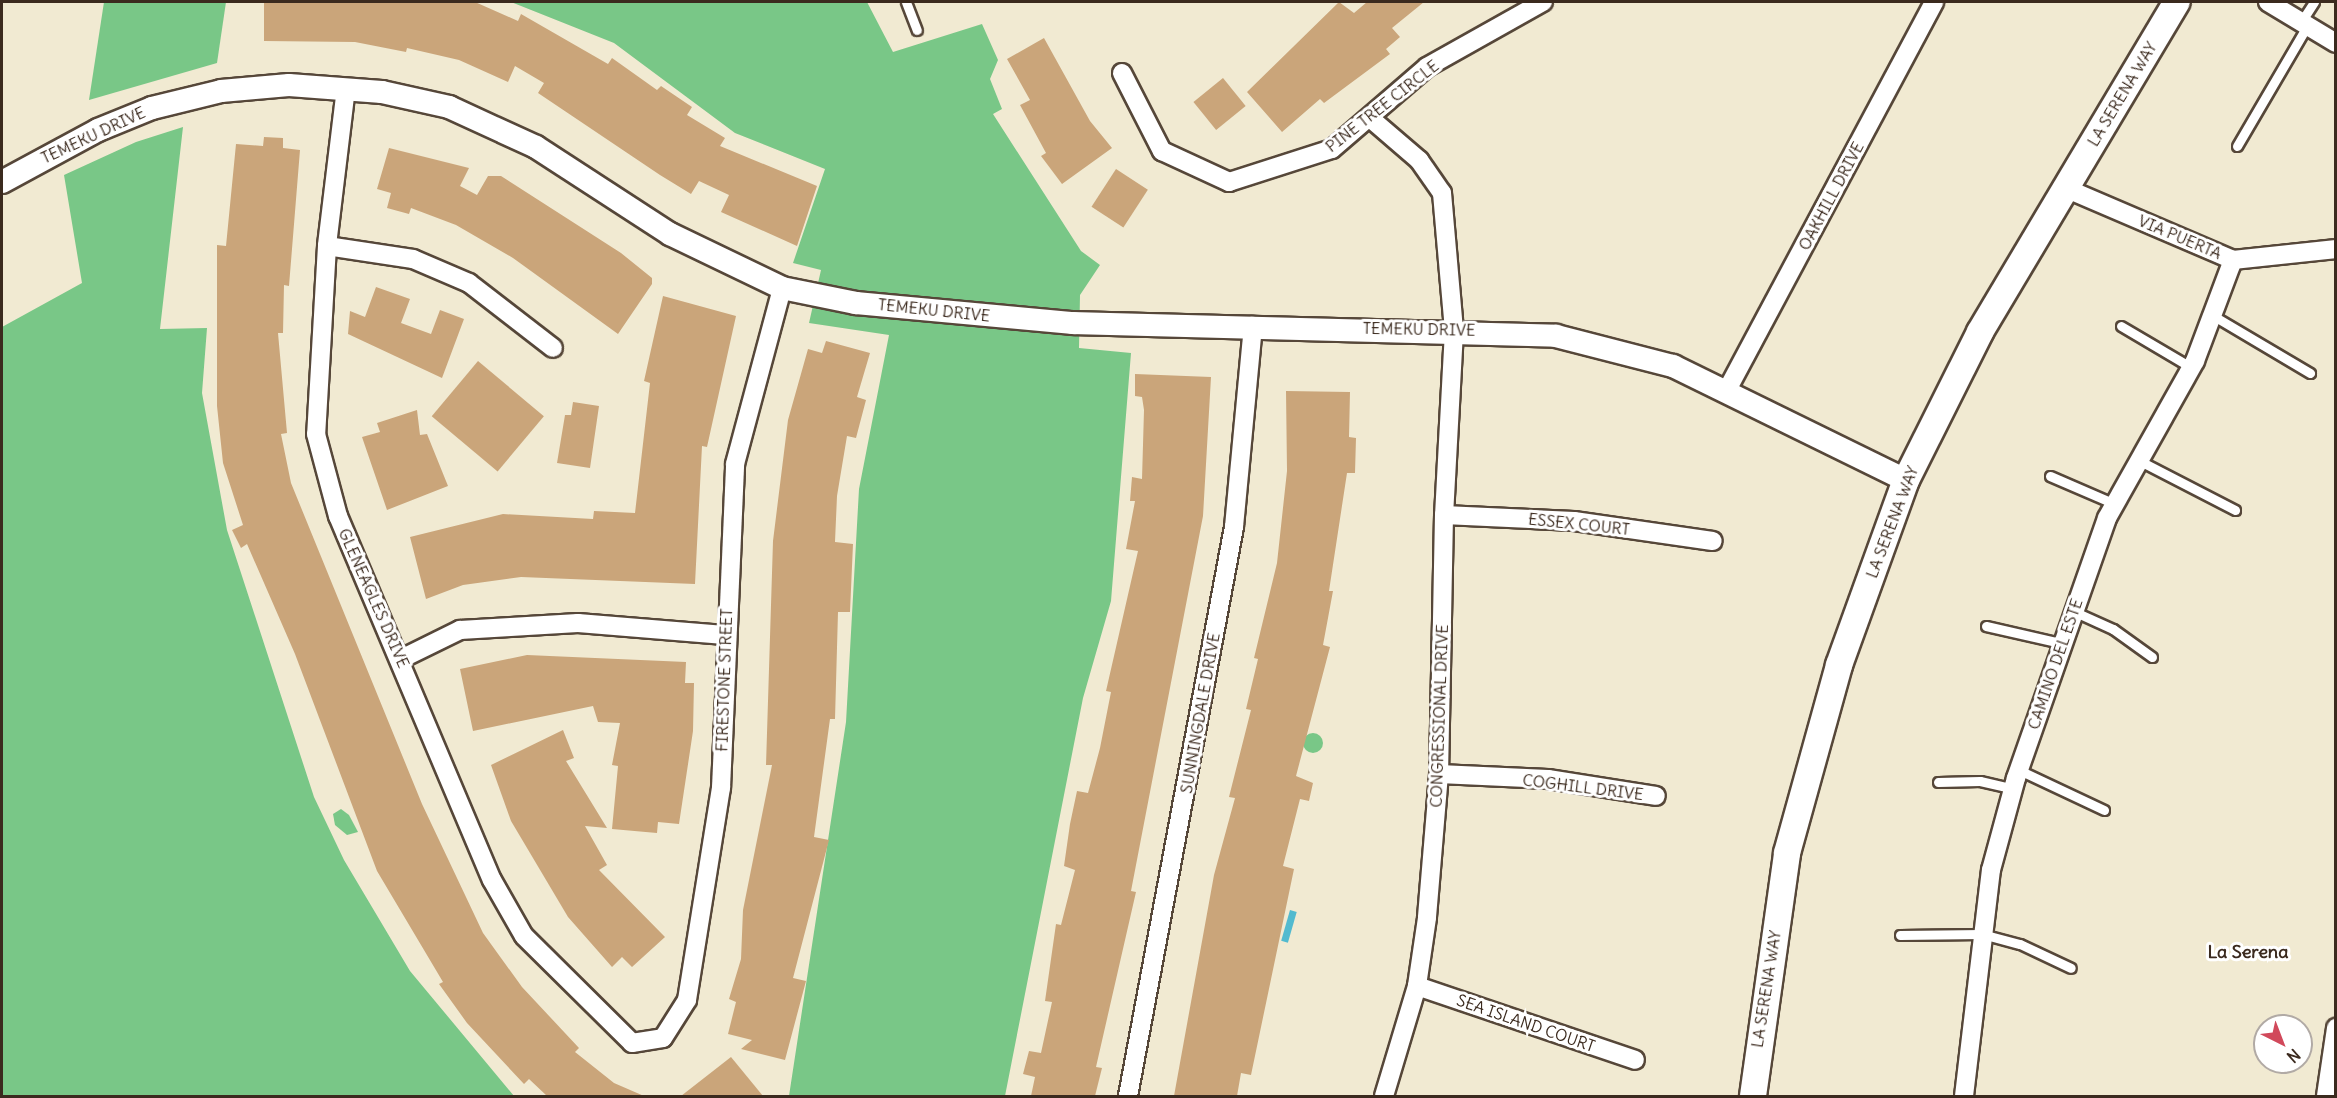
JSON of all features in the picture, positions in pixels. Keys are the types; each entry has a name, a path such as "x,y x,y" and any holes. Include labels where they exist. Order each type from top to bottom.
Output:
{"main road":[{"name":"LA SERENA WAY","path":"1753,1096 1787,853 1839,665 1906,480 1980,332 2177,2"}],"street":[{"name":"PINE TREE CIRCLE","path":"1122,73 1162,151 1229,183 1332,149 1426,68 1543,2"},
{"name":"OAKHILL DRIVE","path":"1728,390 1934,2"},
{"path":"2268,2 2336,43"},
{"name":"TEMEKU DRIVE","path":"2,182 152,108 221,91 289,85 346,88 449,107 536,147 670,234 782,288 856,303 1061,322 1454,330 1556,336 1612,348 1728,390 1906,480"},
{"name":"GLENEAGLES DRIVE","path":"346,88 327,246 316,434 338,516 401,659 492,880 524,936 632,1043"},
{"name":"CONGRESSIONAL DRIVE","path":"1370,118 1419,160 1442,193 1454,330 1444,515 1439,774 1417,986 1384,1096"},
{"name":"VIA PUERTA","path":"2066,188 2233,260 2336,249"},
{"path":"327,246 413,259 469,283 553,348"},
{"name":"CAMINO DEL ESTE","path":"1964,1096 1991,870 2019,770 2061,643 2115,504 2192,368 2233,260"},
{"name":"FIRESTONE STREET","path":"632,1043 663,1038 687,1000 721,788 725,635 735,464 782,288"},
{"name":"SUNNINGDALE DRIVE","path":"1128,1096 1234,527 1252,326"},
{"name":"ESSEX COURT","path":"1444,515 1574,521 1713,541"},
{"path":"401,659 460,630 578,622 725,635"},
{"name":"COGHILL DRIVE","path":"1439,774 1548,779 1656,796"},
{"name":"SEA ISLAND COURT","path":"1417,986 1635,1060"},
{"path":"2326,1096 2336,1028"}],"lane":[{"path":"906,2 917,30"},
{"path":"2236,146 2314,2"},
{"path":"2212,315 2310,373"},
{"path":"2121,326 2192,368"},
{"path":"2140,461 2235,510"},
{"path":"2050,476 2115,504"},
{"path":"2073,611 2113,629 2152,657"},
{"path":"1986,626 2061,643"},
{"path":"2019,770 2104,810"},
{"path":"1938,783 1980,781 2014,789"},
{"path":"1900,935 1982,934 2020,944 2070,968"}],"green space":[{"path":"104,2 226,2 217,63 89,100"},
{"path":"511,2 867,2 893,52 982,24 998,60 990,79 1002,109 993,114 1081,251 1100,265 1080,295 1079,348 1131,353 1111,601 1083,698 1005,1096 789,1096 846,722 859,489 889,335 809,323 821,270 793,263 825,169 735,133 614,43"},
{"path":"183,127 160,329 207,328 202,393 227,530 314,797 344,860 410,971 514,1096 2,1096 2,327 82,283 64,175 136,142"},
{"path":"1313,733 1320,736 1323,743 1320,750 1313,753 1306,750 1303,743 1306,736"},
{"path":"341,809 349,815 358,832 347,835 335,825 333,814"}],"water":[{"path":"1290,910 1297,912 1288,943 1281,941"}],"building":[{"path":"264,2 475,2 518,21 521,14 608,64 612,58 657,90 661,86 692,107 687,115 725,138 720,146 817,186 797,246 721,212 729,195 699,181 691,194 660,175 538,93 544,83 515,66 508,82 459,60 407,48 406,52 355,42 264,41"},
{"path":"1339,2 1354,13 1367,2 1424,2 1392,28 1400,37 1386,49 1390,54 1324,103 1320,99 1282,132 1247,92"},
{"path":"1044,38 1090,121 1112,148 1062,184 1041,156 1046,153 1020,105 1030,100 1007,59"},
{"path":"1223,78 1246,106 1216,130 1193,102"},
{"path":"264,137 283,138 283,148 300,150 289,286 284,285 283,333 278,333 287,433 281,434 291,483 422,804 483,933 522,987 579,1048 575,1052 614,1083 644,1096 547,1096 529,1079 524,1084 467,1023 439,984 443,982 377,871 295,654 247,544 241,548 232,530 243,525 223,463 217,406 217,245 226,246 236,144 263,146"},
{"path":"389,148 469,168 460,186 477,195 488,176 501,176 621,253 652,278 652,284 618,334 513,258 456,225 411,208 409,214 387,208 391,193 377,189"},
{"path":"1116,169 1148,190 1123,227 1091,207"},
{"path":"376,287 410,299 401,323 431,334 440,310 464,319 442,378 348,334 350,311 365,317"},
{"path":"663,296 736,316 707,447 702,446 695,584 521,577 463,585 426,599 410,537 503,514 593,519 594,511 635,513 650,383 644,381"},
{"path":"826,341 870,353 857,397 866,400 856,438 847,436 837,496 835,542 853,544 850,612 838,612 835,719 830,719 814,837 829,840 793,978 806,981 785,1060 741,1049 752,1040 728,1034 736,1002 729,999 741,959 743,910 772,765 766,765 773,541 788,420 808,349 822,353"},
{"path":"478,361 544,416 498,471 432,416"},
{"path":"1135,374 1211,377 1203,516 1131,891 1136,892 1096,1067 1102,1068 1095,1096 1031,1096 1035,1077 1023,1074 1029,1051 1041,1053 1052,1002 1045,1001 1056,924 1061,925 1075,870 1064,866 1070,824 1077,791 1088,793 1100,748 1111,692 1106,691 1138,551 1126,549 1135,501 1130,501 1132,477 1142,479 1144,410 1142,397 1135,396"},
{"path":"1286,391 1350,392 1349,437 1356,438 1355,473 1347,473 1329,591 1333,591 1323,645 1330,647 1296,776 1313,783 1309,801 1300,799 1283,866 1294,869 1251,1075 1241,1073 1237,1096 1174,1096 1214,875 1235,798 1229,797 1251,710 1246,709 1258,659 1254,658 1277,563 1287,471"},
{"path":"573,402 599,406 590,468 557,463 565,415 571,415"},
{"path":"417,410 420,435 427,434 448,486 387,510 362,437 380,432 377,423"},
{"path":"527,655 686,662 685,683 694,683 693,731 679,824 658,822 657,833 612,829 618,766 612,765 620,723 598,722 593,706 473,731 460,669"},
{"path":"563,730 574,758 566,761 607,828 585,826 607,865 599,870 665,937 632,967 622,957 612,967 568,917 511,821 491,765"},
{"path":"731,1057 763,1096 681,1096"}],"district":[{"name":"La Serena","path":"2248,952"}]}
